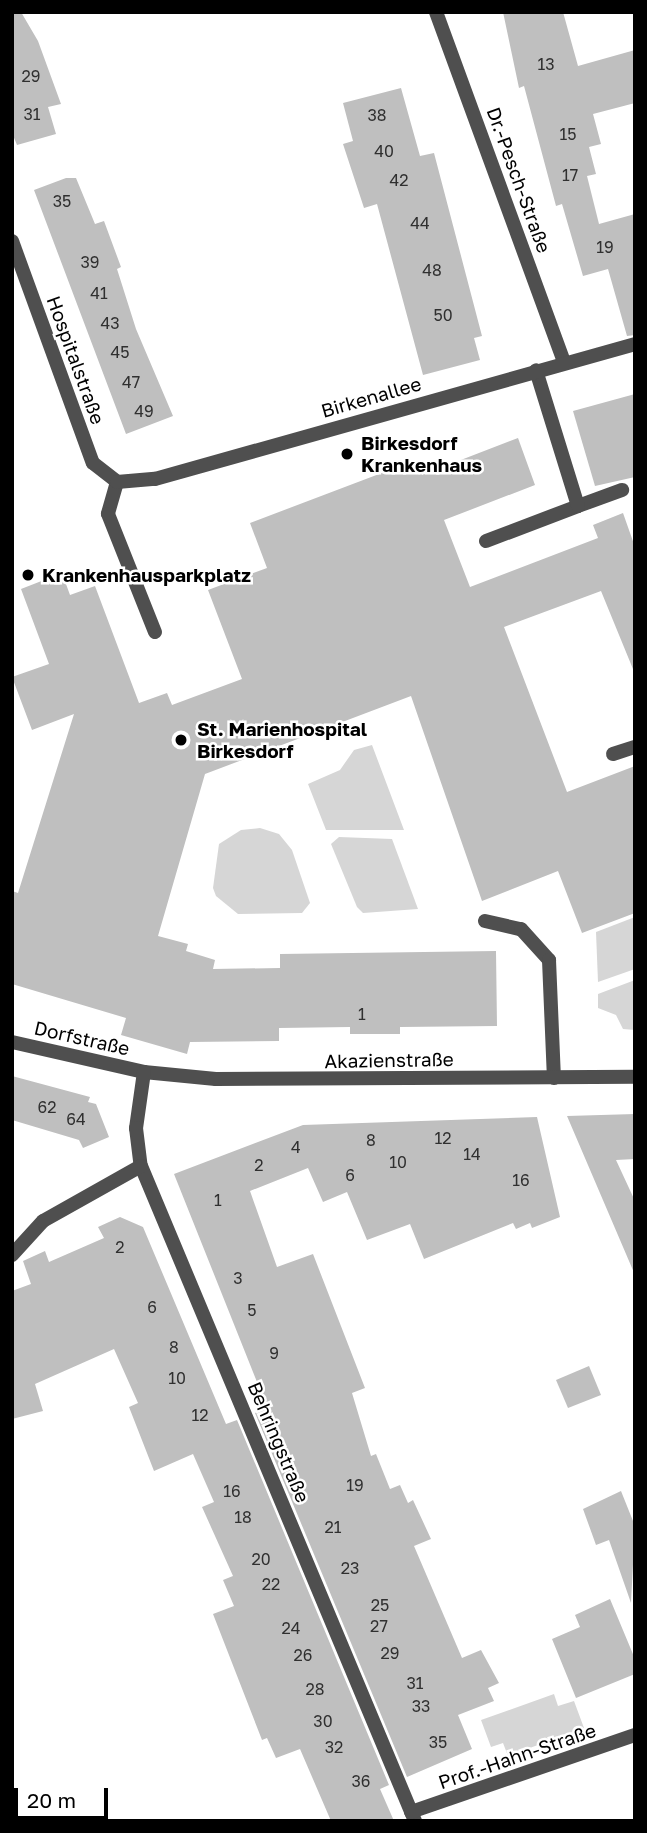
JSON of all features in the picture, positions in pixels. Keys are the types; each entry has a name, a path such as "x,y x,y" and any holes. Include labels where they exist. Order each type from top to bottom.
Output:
{"street":[{"name":"Dr.-Pesch-Straße","path":"436,12 564,362"},
{"name":"Hospitalstraße","path":"12,241 93,463 117,482"},
{"name":"Birkenallee","path":"117,482 155,479 635,344"},
{"path":"536,370 578,506"},
{"path":"117,482 108,514 155,632"},
{"path":"486,541 622,490"},
{"path":"613,754 635,747"},
{"path":"485,921 521,929 548,958 554,1078"},
{"name":"Dorfstraße","path":"12,1042 144,1072"},
{"name":"Akazienstraße","path":"144,1072 216,1079 635,1077"},
{"name":"Behringstraße","path":"144,1072 136,1128 141,1166 413,1816"},
{"path":"12,1255 43,1221 141,1166"},
{"name":"Prof.-Hahn-Straße","path":"413,1816 635,1735"}],"shaded area":[{"path":"372,745 404,830 326,830 308,784 340,770 354,750"},
{"path":"260,828 279,834 292,850 310,903 302,913 238,914 216,896 213,888 219,844 241,830"},
{"path":"339,837 392,839 418,909 363,913 357,907 331,844"},
{"path":"635,917 635,969 598,982 596,932"},
{"path":"635,980 635,1030 623,1029 616,1015 598,1008 598,994"},
{"path":"554,1694 558,1706 574,1701 584,1728 508,1756 503,1743 491,1747 481,1720"}],"building":[{"path":"12,12 21,12 38,41 61,104 48,107 56,134 17,145 12,133"},
{"path":"503,12 563,12 578,66 635,50 635,103 593,114 601,144 589,147 596,174 587,176 599,224 635,214 635,335 627,336 608,269 583,276 562,204 556,206 524,86 519,88"},
{"path":"401,88 420,156 434,153 482,336 474,338 480,360 423,375 377,204 364,208 343,144 353,141 343,103"},
{"path":"66,178 76,178 95,224 104,221 121,267 117,269 136,329 173,416 126,434 34,190"},
{"path":"635,394 635,477 595,486 573,411"},
{"name":"St. Marienhospital Birkesdorf","path":"518,438 535,485 444,520 470,587 598,538 593,525 623,513 635,547 635,674 601,591 504,627 567,792 635,766 635,913 582,933 558,871 482,901 411,696 205,774 158,936 188,944 186,951 215,960 213,969 280,968 280,954 496,951 497,1026 400,1027 400,1034 350,1034 350,1027 279,1028 279,1041 190,1042 187,1054 121,1035 126,1018 12,984 12,891 18,893 74,714 32,730 12,677 49,664 21,589 62,573 70,595 95,586 139,703 167,693 172,705 242,679 208,590 267,568 250,523 416,460 422,475"},
{"path":"12,1076 90,1097 88,1102 96,1104 109,1137 83,1148 79,1140 12,1120"},
{"path":"635,1114 635,1159 616,1160 635,1201 635,1275 567,1116"},
{"path":"537,1117 560,1217 532,1228 530,1223 516,1229 513,1223 424,1259 410,1224 367,1240 347,1192 323,1202 308,1168 250,1191 277,1267 313,1254 365,1388 352,1393 371,1456 376,1454 390,1489 400,1485 408,1503 413,1500 431,1539 414,1546 462,1658 481,1650 499,1683 488,1688 494,1701 458,1715 472,1749 407,1777 255,1413 267,1407 174,1174 303,1125"},
{"path":"120,1217 143,1227 226,1424 237,1420 389,1785 380,1789 394,1821 331,1821 300,1749 276,1758 267,1738 262,1740 213,1614 234,1606 223,1580 233,1576 202,1507 214,1502 193,1454 154,1471 129,1407 138,1403 114,1349 35,1384 43,1411 12,1419 12,1291 31,1284 23,1261 45,1251 49,1262 104,1238 98,1227"},
{"path":"589,1366 601,1395 568,1408 556,1380"},
{"path":"621,1491 635,1526 631,1603 609,1540 596,1545 583,1509"},
{"path":"610,1599 635,1659 635,1674 576,1698 552,1639 580,1627 575,1615"}],"place":[{"name":"Birkesdorf Krankenhaus","path":"347,454"},
{"name":"Krankenhausparkplatz","path":"28,575"},
{"name":"St. Marienhospital Birkesdorf","path":"181,740"}]}
